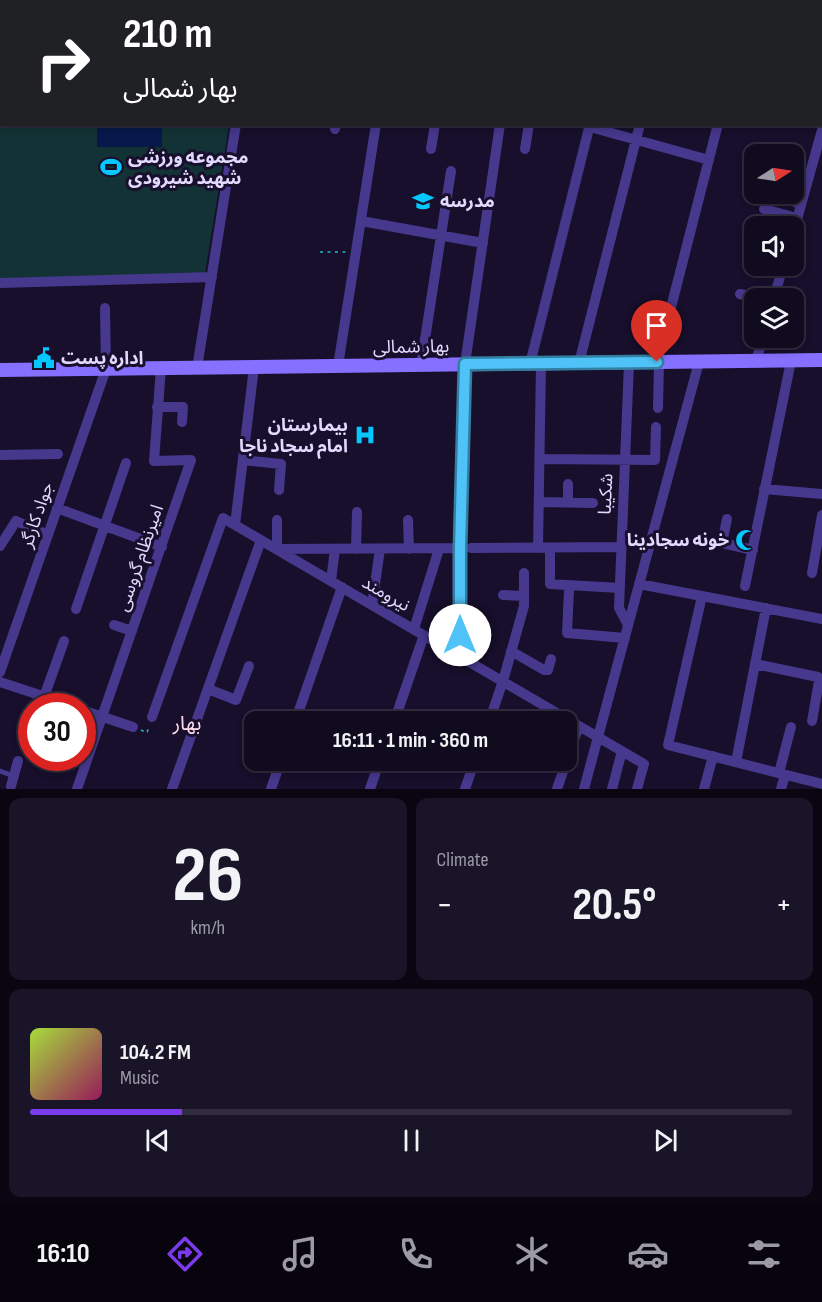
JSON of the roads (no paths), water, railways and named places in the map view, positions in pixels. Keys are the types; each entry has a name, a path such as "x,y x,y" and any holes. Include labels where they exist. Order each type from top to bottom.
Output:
{"main road":[{"name":"بهار شمالی","path":"0,370 822,360"}],"street":[{"path":"197,368 236,126"},
{"path":"338,366 376,126"},
{"path":"431,149 435,126"},
{"path":"460,657 466,548 465,364 500,126"},
{"path":"525,149 529,126"},
{"path":"538,548 540,459 536,364 590,126 709,160"},
{"path":"579,363 639,126"},
{"path":"658,408 658,362 718,126"},
{"path":"804,193 822,130"},
{"path":"421,365 451,171"},
{"path":"798,216 801,204"},
{"path":"764,209 790,216"},
{"path":"361,221 483,243"},
{"path":"0,283 212,277"},
{"path":"740,294 744,295"},
{"path":"105,308 106,369"},
{"path":"756,361 760,348"},
{"path":"745,586 791,361"},
{"path":"584,789 699,362"},
{"name":"شکیبا","path":"628,625 619,608 629,363"},
{"path":"152,717 223,518 235,525 254,367"},
{"name":"امیرنظام گروسی","path":"77,789 191,460 153,461 160,368"},
{"name":"جواد کارگر","path":"0,672 106,369"},
{"path":"157,407 183,407 182,422"},
{"path":"540,459 655,460 656,427"},
{"path":"0,455 58,454"},
{"path":"243,460 281,464 279,489"},
{"path":"76,609 126,463"},
{"path":"568,484 568,503"},
{"path":"764,489 822,494"},
{"path":"539,502 593,503"},
{"path":"57,508 162,547"},
{"path":"356,549 357,512"},
{"path":"816,567 822,516"},
{"path":"728,519 722,543 753,550"},
{"path":"277,520 277,549 620,547"},
{"path":"408,520 409,549"},
{"path":"0,546 16,521 48,536"},
{"name":"نیرومند","path":"235,525 644,764 637,789"},
{"path":"172,789 261,540"},
{"path":"550,548 550,584 620,588"},
{"path":"331,581 335,549"},
{"path":"372,605 380,549"},
{"path":"397,711 419,632 438,549"},
{"path":"493,711 524,606 524,573"},
{"path":"639,584 822,619"},
{"path":"299,711 342,588"},
{"path":"569,590 567,633 625,638"},
{"path":"503,595 524,596"},
{"path":"702,596 668,745 822,784"},
{"path":"736,762 766,608"},
{"path":"114,625 132,631"},
{"path":"45,693 64,641"},
{"path":"511,651 544,670 548,670 551,659"},
{"path":"755,664 818,677 812,721"},
{"path":"208,688 236,700 249,666"},
{"path":"0,682 32,693"},
{"path":"96,714 133,727"},
{"path":"577,732 579,726"},
{"path":"781,789 791,727"},
{"path":"612,789 622,751"},
{"path":"704,789 712,756"},
{"path":"13,781 18,760"},
{"path":"271,789 277,771"},
{"path":"370,789 376,771"},
{"path":"465,789 471,771"},
{"path":"557,789 563,771"}],"lane":[{"path":"0,771 13,781"}],"place":[{"name":"مجموعه ورزشی شهید شیرودی","path":"111,167"},
{"name":"مدرسه","path":"423,201"},
{"name":"اداره پست","path":"44,358"},
{"name":"بیمارستان امام سجاد ناجا","path":"365,435"},
{"name":"خونه سجادینا","path":"746,540"}],"district":[{"name":"بهار","path":"187,724"}]}
